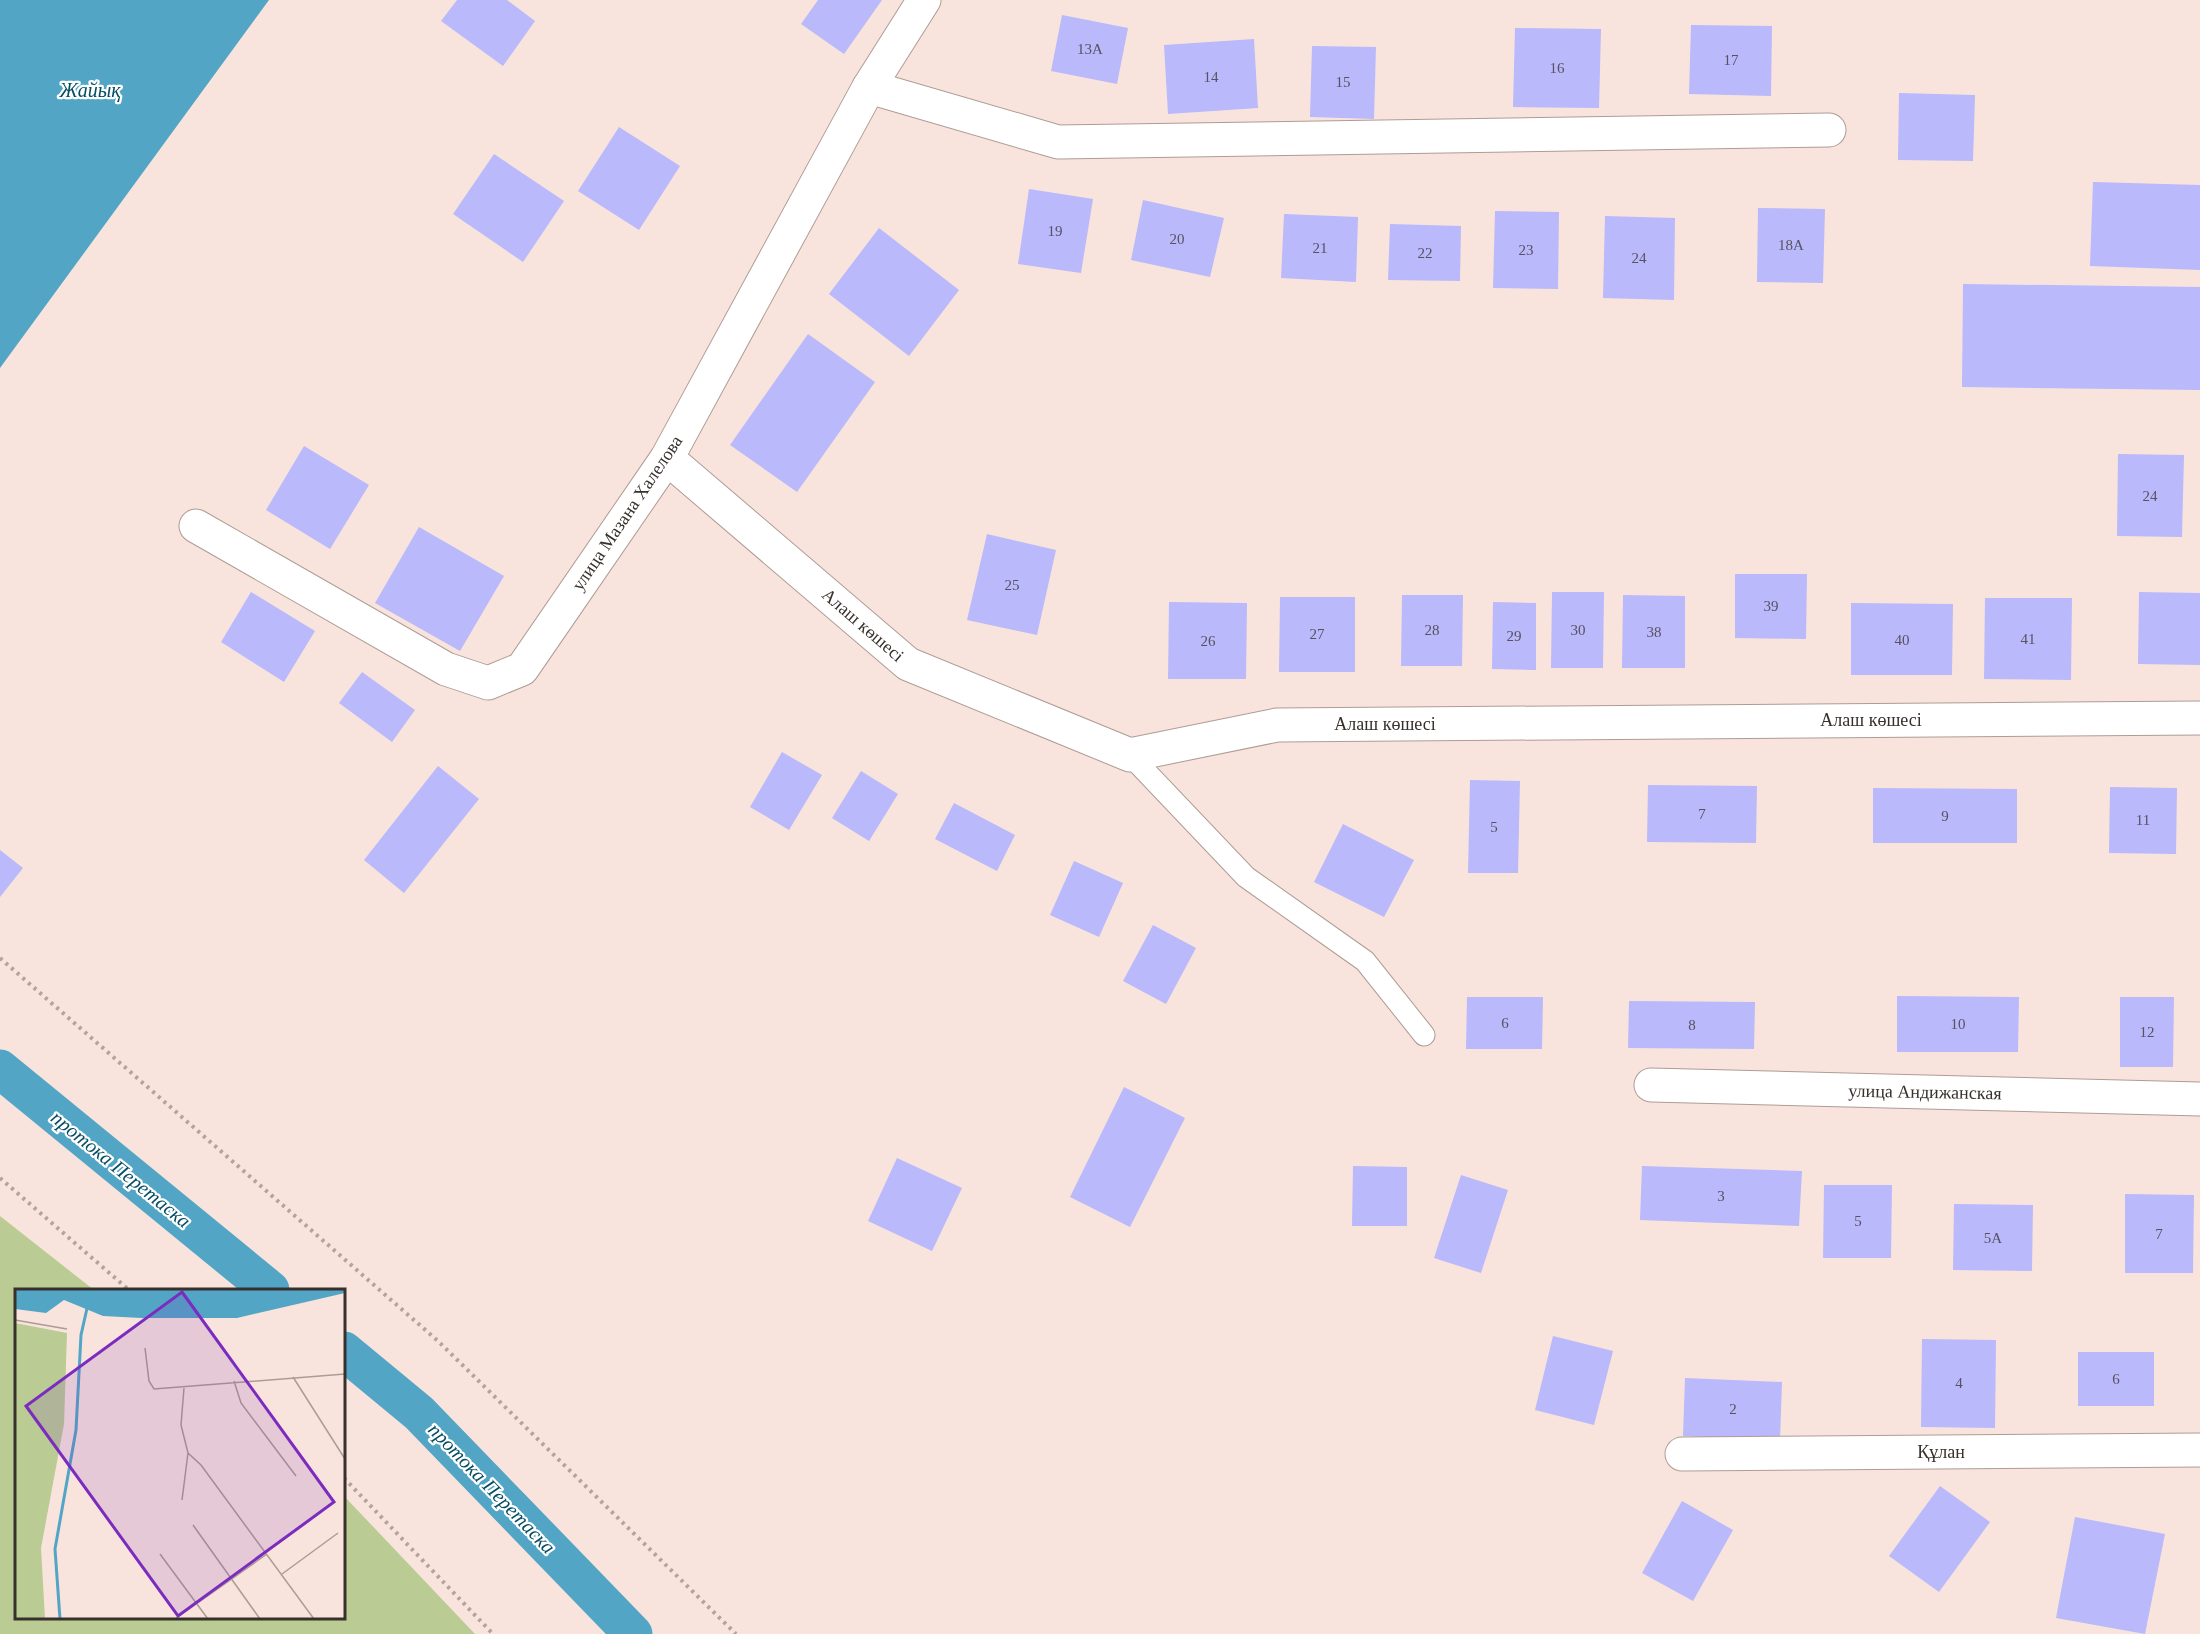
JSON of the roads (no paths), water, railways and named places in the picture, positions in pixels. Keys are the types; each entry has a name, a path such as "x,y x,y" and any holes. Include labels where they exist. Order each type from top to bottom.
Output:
{"street":[{"name":"улица Мазана Халелова","path":"196,526 446,669 488,683 522,669 667,458 869,87 924,0"},
{"path":"869,87 1058,142 1829,130"},
{"name":"Алаш көшесі","path":"667,458 908,664 1130,755 1277,725 2200,718"},
{"name":"улица Андижанская","path":"1651,1085 2200,1099"},
{"name":"Құлан","path":"1682,1455 2200,1450"}],"lane":[{"path":"1130,755 1246,877 1365,961 1424,1035"}],"water":[{"name":"Жайық","path":"0,0 269,0 0,368"}],"waterway":[{"name":"протока Перетаска","path":"0,1069 269,1289"},
{"name":"протока Перетаска","path":"345,1352 419,1413 633,1634"}]}
